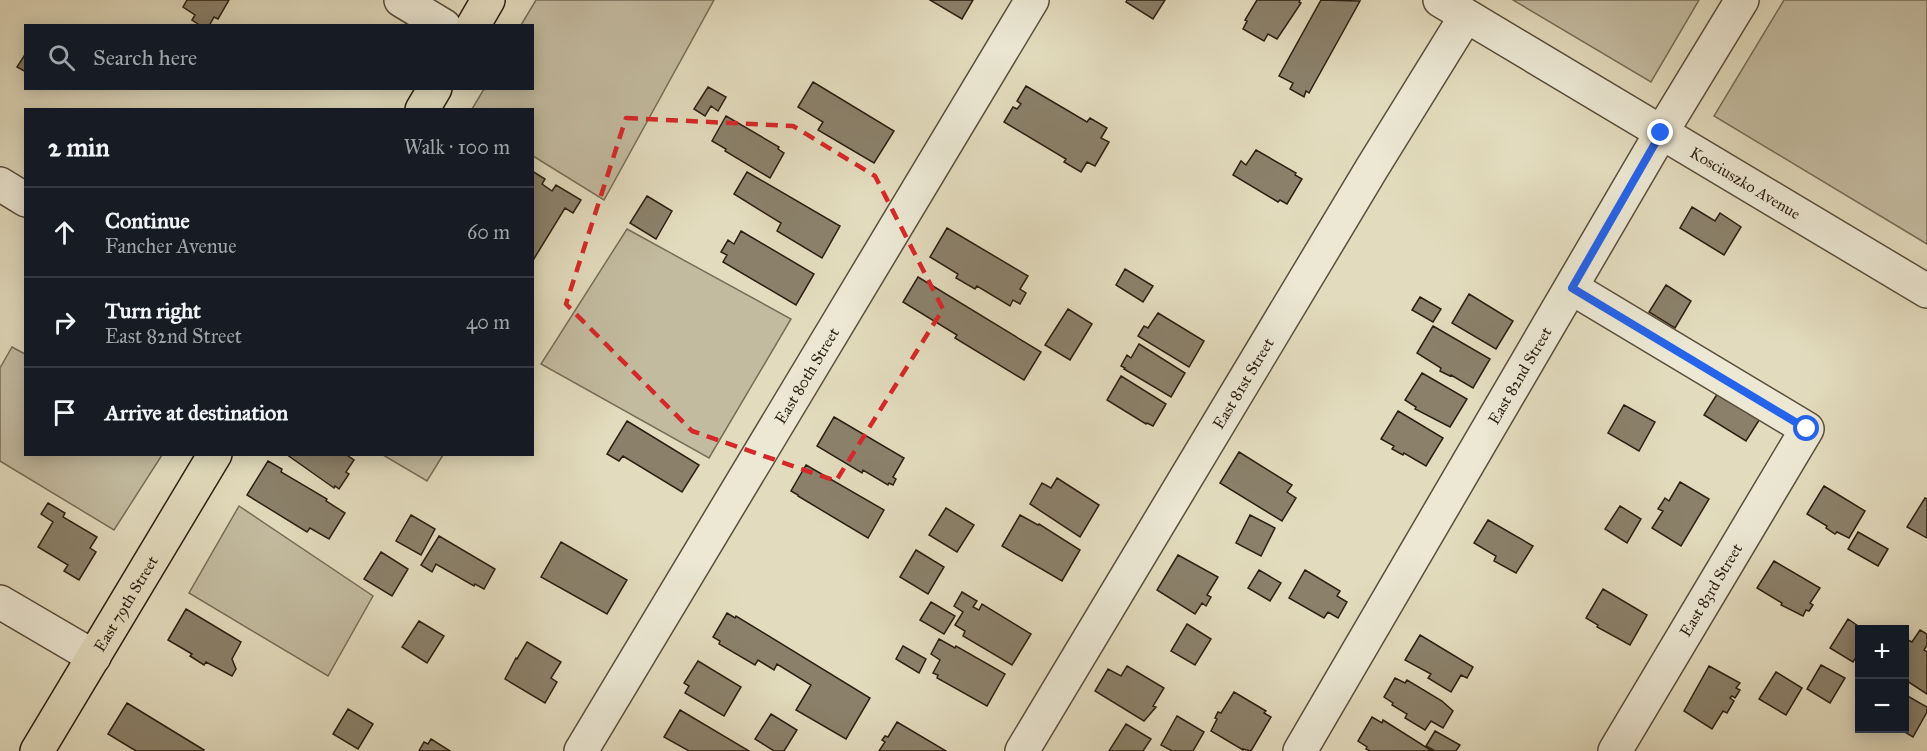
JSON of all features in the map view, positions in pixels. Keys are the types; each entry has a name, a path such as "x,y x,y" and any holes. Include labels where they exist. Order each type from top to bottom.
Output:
{"main road":[{"path":"474,24 489,0"},
{"path":"423,108 434,90"},
{"name":"East 79th Street","path":"37,751 213,456"}],"street":[{"path":"401,0 441,24"},
{"name":"East 80th Street","path":"581,751 1032,0"},
{"name":"East 82nd Street","path":"1300,751 1661,133 1742,0"},
{"name":"Kosciuszko Avenue","path":"1453,8 1927,291"},
{"name":"East 81st Street","path":"1022,751 1372,168 1453,8"},
{"path":"0,184 24,199"},
{"name":"East 83rd Street","path":"1572,288 1807,429 1615,751"},
{"path":"0,602 94,657"}],"highlighted area":[{"path":"626,118 793,126 875,176 943,309 836,481 692,431 566,304"}],"shaded area":[{"path":"536,0 714,0 604,200 534,157 534,108 473,108 483,90 534,90 534,24 522,24"},
{"path":"1513,0 1699,0 1651,82"},
{"path":"1784,0 1927,0 1927,244 1714,116"},
{"path":"627,229 791,319 709,458 541,364"},
{"path":"12,347 24,353 24,456 161,456 114,530 0,461 0,368"},
{"path":"385,456 442,456 427,481"},
{"path":"239,506 373,596 328,676 189,593"}],"building":[{"path":"187,0 229,0 218,19 214,17 210,24 198,24 192,20 195,15 183,7"},
{"path":"930,0 973,0 962,19"},
{"path":"1127,0 1165,0 1153,19 1126,2"},
{"path":"1257,0 1300,0 1301,3 1277,39 1268,34 1264,41 1243,29 1247,21 1245,20"},
{"path":"1321,0 1360,1 1309,93 1306,91 1304,97 1290,89 1293,83 1279,76"},
{"path":"24,56 24,71 17,67"},
{"path":"813,82 894,131 874,163 818,130 823,122 798,107"},
{"path":"1026,86 1087,122 1090,118 1107,128 1101,138 1109,142 1095,166 1087,162 1081,172 1064,162 1066,159 1004,122 1013,107 1017,109 1021,104 1017,101"},
{"path":"708,87 726,97 718,111 711,106 705,116 694,109"},
{"path":"726,116 779,147 778,149 784,153 770,178 712,141"},
{"path":"1256,150 1296,173 1295,175 1302,179 1287,204 1280,200 1278,202 1233,175 1241,161 1246,165"},
{"path":"534,172 545,179 542,184 552,191 556,185 581,200 573,213 565,208 534,259"},
{"path":"747,172 840,226 822,258 777,231 781,223 734,194"},
{"path":"647,196 672,211 656,239 630,223"},
{"path":"1692,207 1715,221 1720,213 1741,227 1724,255 1680,228"},
{"path":"947,228 1028,276 1020,289 1026,293 1020,304 1013,300 1010,306 977,286 975,289 956,278 958,274 930,257"},
{"path":"741,231 814,274 796,305 723,262 727,255 721,252 728,240 734,244"},
{"path":"1125,269 1153,286 1143,302 1116,285"},
{"path":"918,277 1041,352 1024,380 955,338 957,335 903,302"},
{"path":"1666,285 1691,301 1675,328 1649,312"},
{"path":"1469,294 1513,321 1496,349 1452,323"},
{"path":"1420,297 1441,309 1433,322 1412,310"},
{"path":"1068,309 1092,324 1070,360 1045,345"},
{"path":"1158,313 1204,341 1189,367 1138,336 1144,326 1148,328"},
{"path":"1433,326 1490,359 1473,388 1440,371 1441,368 1417,353"},
{"path":"1139,344 1185,373 1171,397 1121,366 1127,355 1131,358"},
{"path":"1422,373 1467,399 1450,427 1415,409 1416,407 1405,400"},
{"path":"1121,376 1166,404 1153,426 1107,400"},
{"path":"1721,388 1763,414 1746,441 1704,415"},
{"path":"1624,405 1655,422 1639,451 1608,433"},
{"path":"1398,411 1443,438 1426,466 1392,449 1394,446 1381,439"},
{"path":"834,417 904,458 893,477 896,479 893,485 889,483 888,485 863,470 862,473 817,446"},
{"path":"627,421 699,465 682,492 623,456 619,461 607,454"},
{"path":"1239,452 1292,485 1287,492 1296,498 1282,521 1220,483"},
{"path":"289,456 348,456 354,460 346,472 349,474 339,489 335,486 334,488"},
{"path":"268,461 282,469 281,472 327,499 326,501 345,513 329,539 310,528 307,532 247,495"},
{"path":"806,465 884,510 868,538 791,491"},
{"path":"1057,478 1099,505 1080,537 1030,504 1042,483 1051,488"},
{"path":"1680,482 1709,499 1681,546 1652,528 1663,511 1658,509 1665,498 1669,501"},
{"path":"1824,486 1865,511 1849,538 1837,532 1835,534 1826,528 1827,526 1807,514"},
{"path":"1925,498 1927,499 1927,538 1907,527"},
{"path":"48,503 65,513 63,517 97,537 90,548 96,552 79,580 64,571 68,565 38,547 53,522 41,514"},
{"path":"1620,506 1641,519 1627,543 1605,529"},
{"path":"946,508 974,525 957,552 929,535"},
{"path":"411,515 435,529 421,555 396,541"},
{"path":"1020,515 1080,550 1062,581 1002,546"},
{"path":"1250,515 1275,528 1261,556 1236,543"},
{"path":"1488,520 1533,546 1516,573 1494,561 1496,556 1474,543"},
{"path":"1858,532 1888,549 1878,566 1848,549"},
{"path":"439,536 495,569 484,589 475,584 474,586 436,564 432,572 421,565"},
{"path":"561,542 627,580 607,614 541,577"},
{"path":"916,550 944,567 928,594 900,577"},
{"path":"381,552 408,569 392,596 364,579"},
{"path":"1178,555 1218,577 1207,595 1211,597 1206,606 1202,603 1195,614 1157,590"},
{"path":"1774,561 1820,588 1810,603 1813,605 1809,611 1806,610 1803,616 1781,605 1782,603 1757,588"},
{"path":"1259,570 1281,583 1270,601 1248,588"},
{"path":"1305,570 1340,591 1337,596 1347,602 1338,618 1328,612 1324,618 1289,598"},
{"path":"1603,589 1647,615 1630,645 1597,627 1598,625 1586,618"},
{"path":"962,592 977,601 973,607 979,610 982,604 1031,634 1012,665 963,636 965,631 955,625 963,612 954,606"},
{"path":"931,602 955,616 944,634 920,620"},
{"path":"186,609 241,642 232,659 236,669 232,676 206,662 204,665 190,656 192,654 168,640"},
{"path":"727,613 735,618 736,616 870,698 846,739 796,710 811,685 777,664 774,670 758,660 755,665 719,644 720,641 713,637"},
{"path":"1848,619 1857,625 1853,662 1830,648"},
{"path":"419,621 444,636 427,663 402,647"},
{"path":"1187,624 1211,639 1195,665 1171,651"},
{"path":"1920,630 1927,634 1927,645 1924,650 1927,652 1927,694 1909,682 1909,640 1912,642"},
{"path":"1420,635 1473,667 1467,678 1461,675 1451,692 1428,678 1431,674 1405,660"},
{"path":"939,639 1005,674 987,706 937,678 938,675 933,673 940,660 931,654"},
{"path":"527,642 561,662 551,678 557,682 545,703 505,679"},
{"path":"903,646 926,659 919,673 896,659"},
{"path":"698,661 741,687 724,716 685,693 689,686 684,683"},
{"path":"1821,665 1845,678 1830,703 1807,689"},
{"path":"1127,666 1164,688 1153,706 1156,707 1144,721 1095,691 1108,669 1121,676"},
{"path":"1709,666 1740,683 1736,688 1740,690 1735,698 1732,696 1730,698 1734,701 1727,713 1723,711 1712,729 1684,711"},
{"path":"1776,672 1802,688 1786,715 1759,699"},
{"path":"1395,678 1405,683 1407,680 1442,701 1453,711 1443,728 1431,721 1425,730 1405,718 1407,714 1384,697"},
{"path":"1234,692 1266,711 1264,713 1271,717 1251,751 1243,750 1211,731 1218,712 1221,713"},
{"path":"1909,697 1927,707 1927,712 1913,737 1906,733 1909,733"},
{"path":"127,703 204,750 136,751 108,734"},
{"path":"348,709 373,724 358,749 333,734"},
{"path":"680,710 749,751 689,751 664,737"},
{"path":"771,714 797,730 784,751 774,751 755,739"},
{"path":"1177,716 1204,732 1193,751 1172,751 1161,745"},
{"path":"1372,717 1382,723 1383,720 1432,751 1370,751 1366,749 1367,747 1358,741"},
{"path":"897,722 946,751 879,751 885,742 882,740 885,736 888,737"},
{"path":"1126,724 1151,739 1143,751 1109,751"},
{"path":"1435,731 1460,745 1456,751 1435,751 1426,746"},
{"path":"431,739 450,751 419,751 424,742 428,744"}],"route":[{"path":"1661,133 1572,288 1807,429"}]}
